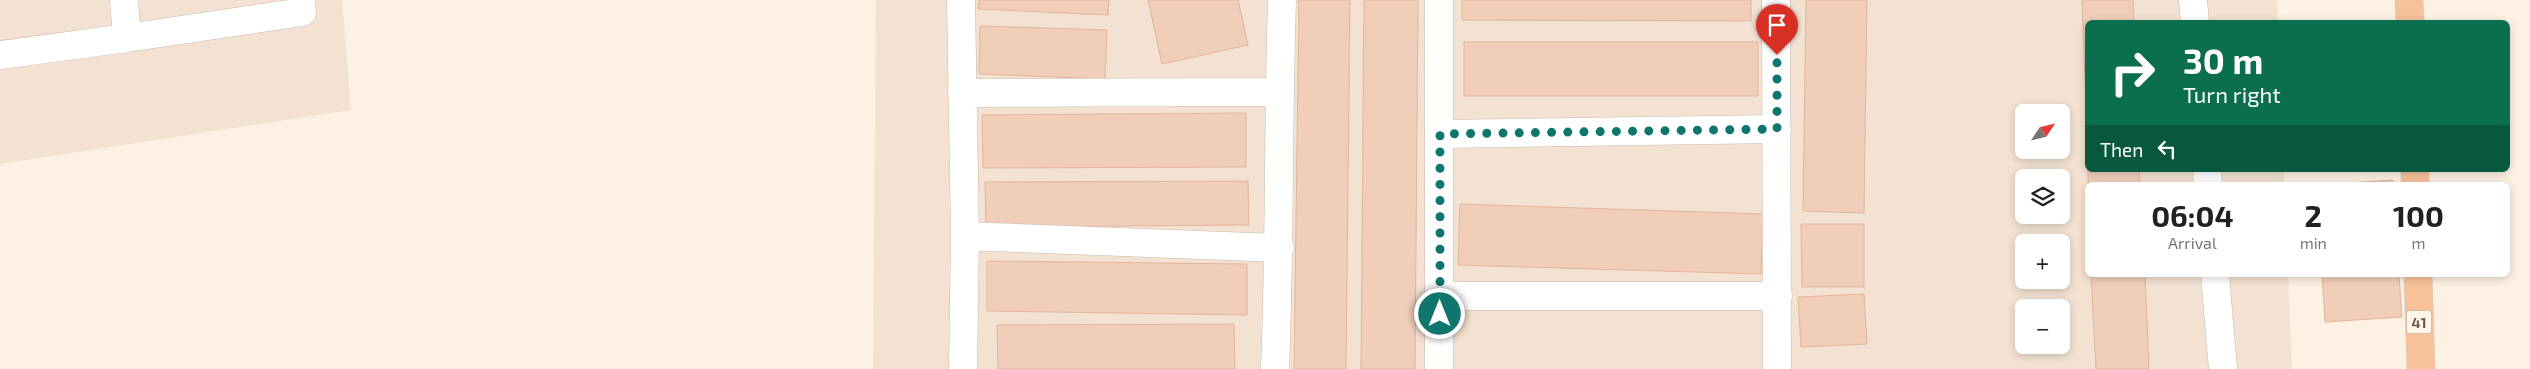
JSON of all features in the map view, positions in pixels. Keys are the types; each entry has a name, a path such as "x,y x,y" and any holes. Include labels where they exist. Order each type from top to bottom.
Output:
{"highway":[{"path":"2409,0 2410,20"},
{"name":"41","path":"2418,277 2421,369"}],"street":[{"path":"124,0 127,38"},
{"path":"0,54 127,38 302,12 301,0"},
{"path":"961,0 965,236 963,369"},
{"path":"1275,369 1280,248 1279,92 1282,0"},
{"path":"1439,0 1439,369"},
{"path":"1776,0 1777,369"},
{"path":"2193,0 2195,20"},
{"path":"962,92 1279,92"},
{"path":"1440,134 1777,129"},
{"path":"965,236 1280,248"},
{"path":"2215,277 2223,369"},
{"path":"1440,296 1778,296"}],"shaded area":[{"path":"0,0 342,0 351,110 0,164"},
{"path":"876,0 2277,0 2278,20 2085,20 2085,172 2284,172 2284,182 2085,182 2085,277 2288,277 2292,369 873,369"}],"building":[{"path":"979,0 1109,0 1108,15 978,9"},
{"path":"1148,0 1238,0 1248,45 1162,64"},
{"path":"1299,0 1350,0 1346,369 1294,369"},
{"path":"1364,0 1418,0 1415,369 1361,369"},
{"path":"1462,0 1751,0 1751,21 1462,20"},
{"path":"1806,0 1867,0 1864,213 1803,211"},
{"path":"2082,0 2133,0 2134,20 2085,20 2085,80"},
{"path":"980,26 1107,30 1105,79 979,74"},
{"path":"1464,42 1758,42 1758,96 1464,96"},
{"path":"1246,113 1246,167 983,168 982,115"},
{"path":"2088,172 2139,172 2140,182 2088,182"},
{"path":"2393,180 2393,182 2363,182"},
{"path":"1248,181 1249,225 986,227 985,182"},
{"path":"1460,204 1763,214 1761,274 1458,265"},
{"path":"1801,224 1864,224 1864,287 1802,287"},
{"path":"987,261 1247,264 1247,315 987,311"},
{"path":"2091,277 2145,277 2149,369 2096,369"},
{"path":"2322,277 2399,277 2402,317 2325,322"},
{"path":"1864,294 1867,344 1801,347 1798,297"},
{"path":"1234,324 1235,369 998,369 997,325"}],"route":[{"path":"1440,314 1440,134 1777,129 1777,55"}]}
